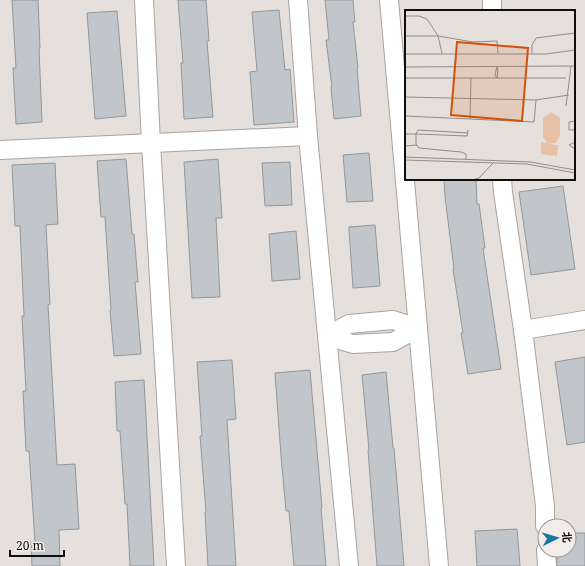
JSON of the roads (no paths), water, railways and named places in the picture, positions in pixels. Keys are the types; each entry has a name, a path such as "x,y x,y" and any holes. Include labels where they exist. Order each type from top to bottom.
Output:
{"street":[{"path":"144,0 176,566"},
{"path":"298,0 308,136 349,566"},
{"path":"389,0 439,566"},
{"path":"0,150 308,136"},
{"path":"502,180 523,330 545,506 545,518"},
{"path":"327,336 349,324 393,320 418,328"},
{"path":"523,330 585,320"}]}
